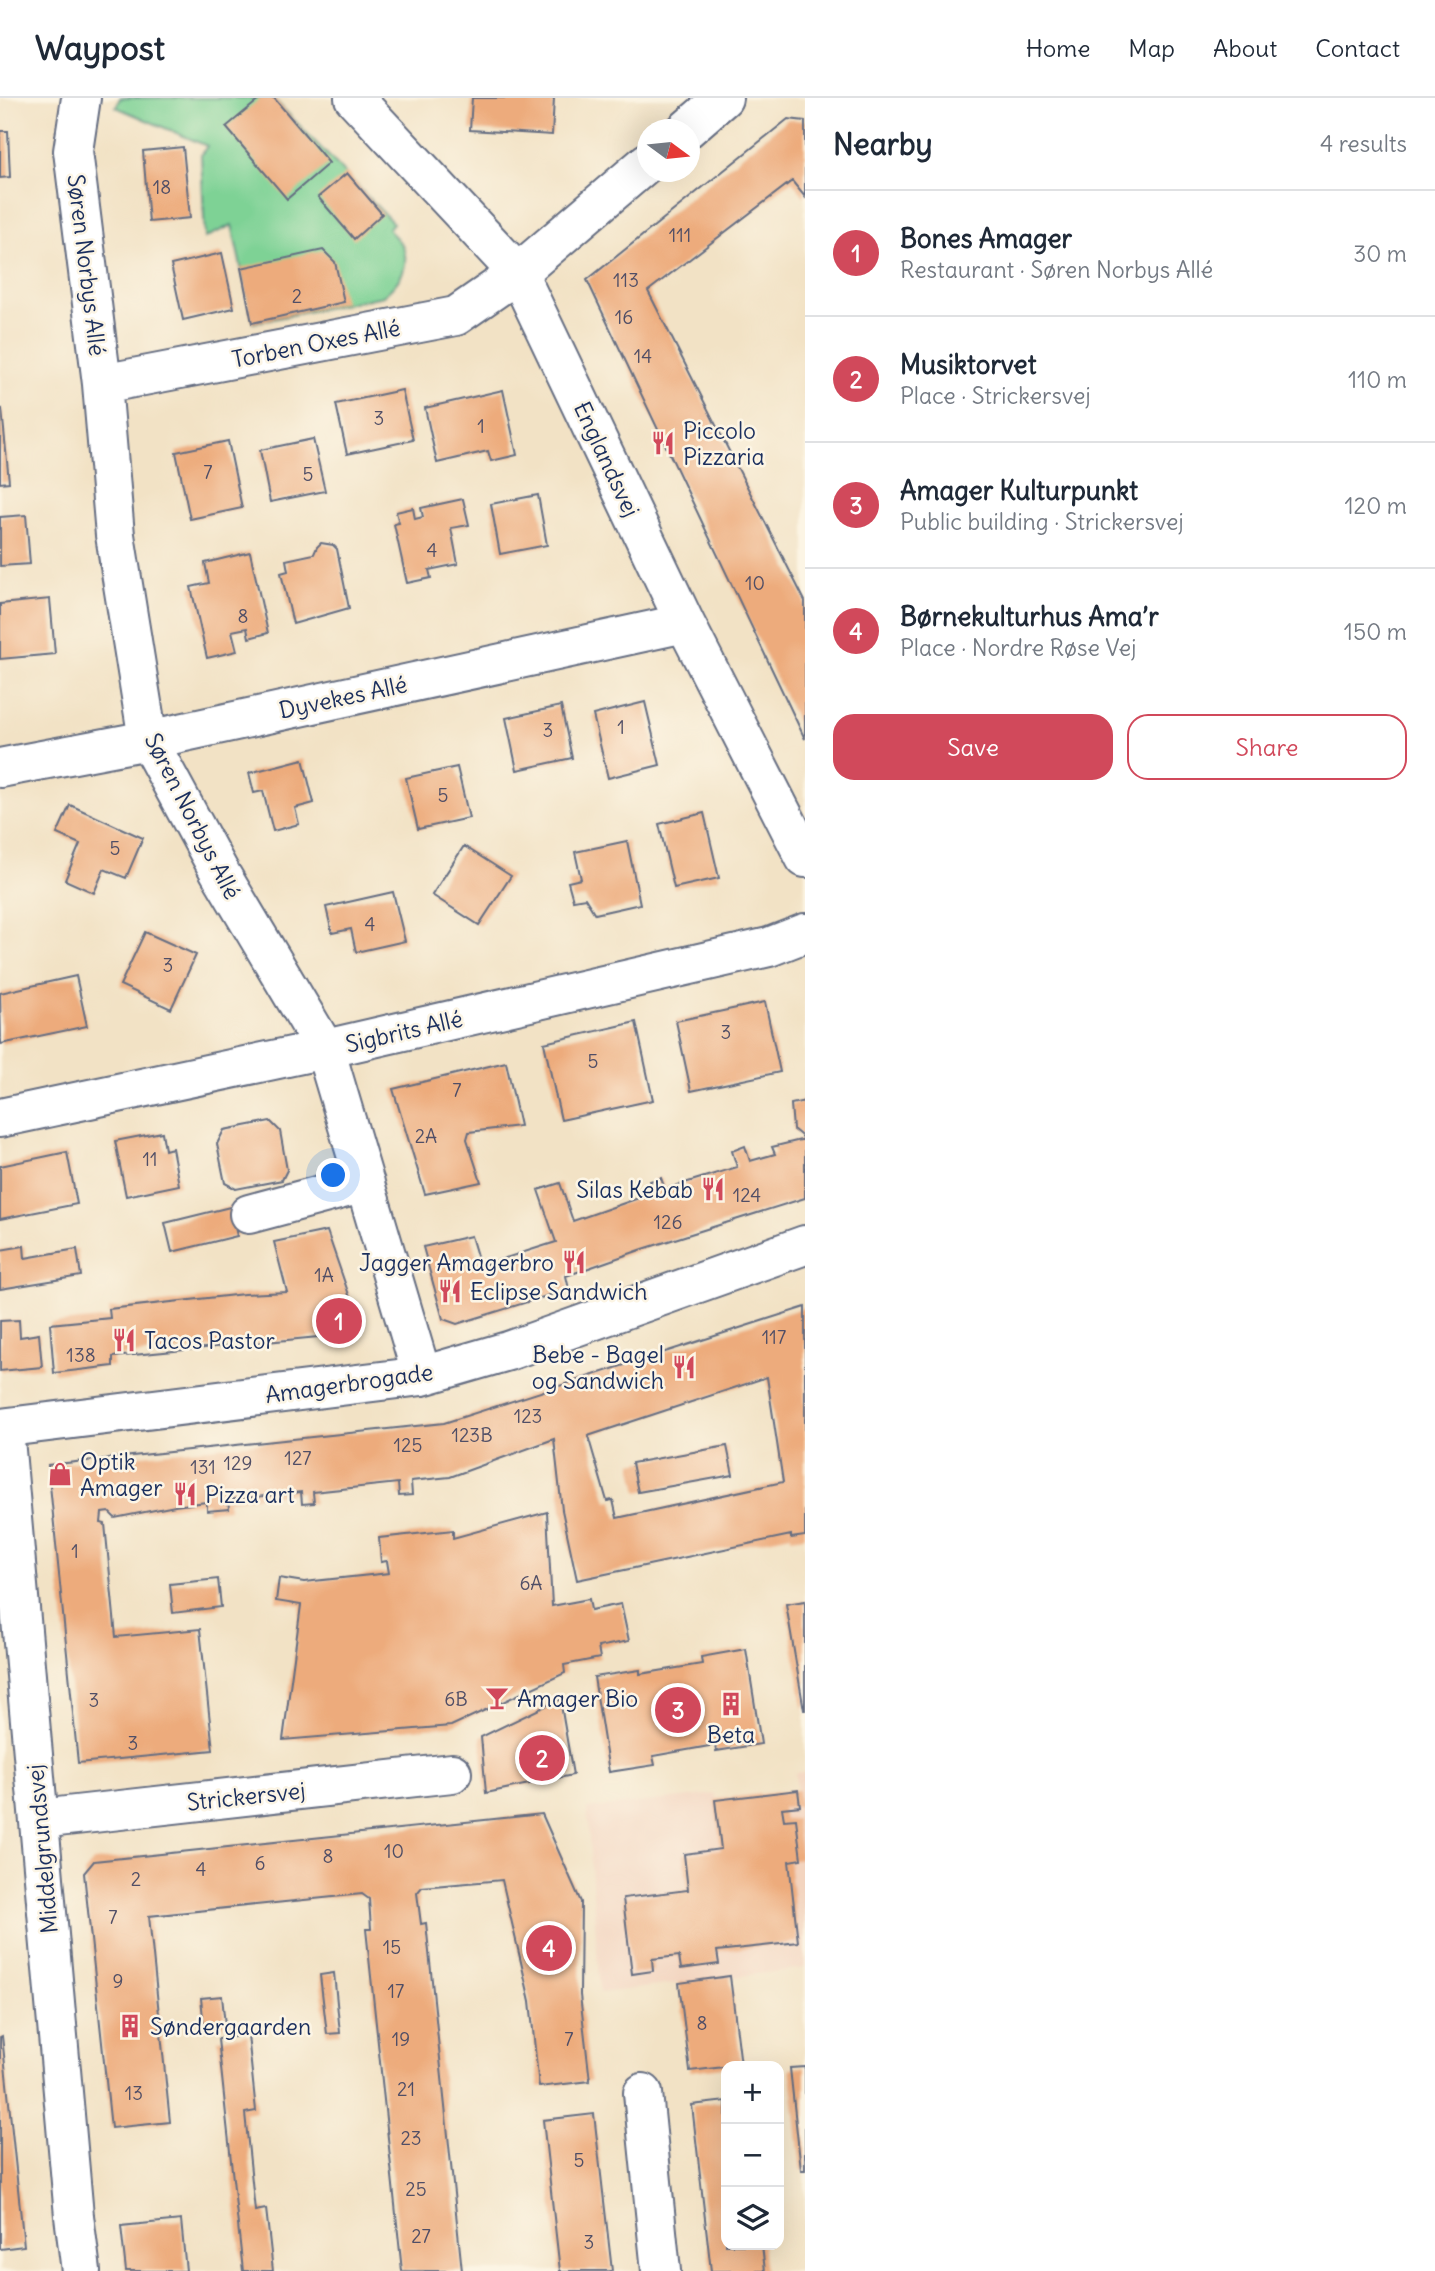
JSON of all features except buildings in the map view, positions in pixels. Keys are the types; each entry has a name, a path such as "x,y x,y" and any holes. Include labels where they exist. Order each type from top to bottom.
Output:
{"street":[{"name":"Søren Norbys Allé","path":"81,98 73,150 102,384 115,535 148,740 219,872 325,1049 422,1376"},
{"name":"Englandsvej","path":"354,98 518,273 685,623 805,858"},
{"path":"698,119 723,98"},
{"name":"Torben Oxes Allé","path":"102,384 456,316 518,273 637,171"},
{"name":"Dyvekes Allé","path":"0,768 148,740 685,623"},
{"name":"Sigbrits Allé","path":"0,1118 325,1049 769,947 805,933"},
{"path":"249,1214 365,1183"},
{"name":"Amagerbrogade","path":"2,1428 422,1376 508,1351 805,1245"},
{"name":"Middelgrundsvej","path":"2,1428 81,2271"},
{"name":"Strickersvej","path":"40,1819 452,1773"},
{"path":"643,2093 661,2271"}],"shaded area":[{"path":"805,1772 805,1968 600,1993 587,1809 715,1794 716,1799 797,1790 795,1773"}],"green space":[{"path":"120,98 273,98 393,223 388,229 402,245 405,255 402,275 383,296 253,323 232,225 205,238 201,155 207,146 116,107"}],"place":[{"name":"Piccolo Pizzaria","path":"663,443"},
{"name":"Silas Kebab","path":"713,1189"},
{"name":"Jagger Amagerbro","path":"574,1262"},
{"name":"Eclipse Sandwich","path":"450,1291"},
{"name":"Bones Amager","path":"339,1321"},
{"name":"Tacos Pastor","path":"124,1340"},
{"name":"Bebe - Bagel og Sandwich","path":"684,1367"},
{"name":"Optik Amager","path":"60,1474"},
{"name":"Pizza art","path":"185,1494"},
{"name":"Amager Bio","path":"497,1698"},
{"name":"Beta","path":"731,1704"},
{"name":"Amager Kulturpunkt","path":"678,1710"},
{"name":"Musiktorvet","path":"542,1758"},
{"name":"Børnekulturhus Ama’r","path":"549,1948"},
{"name":"Søndergaarden","path":"130,2026"}]}
